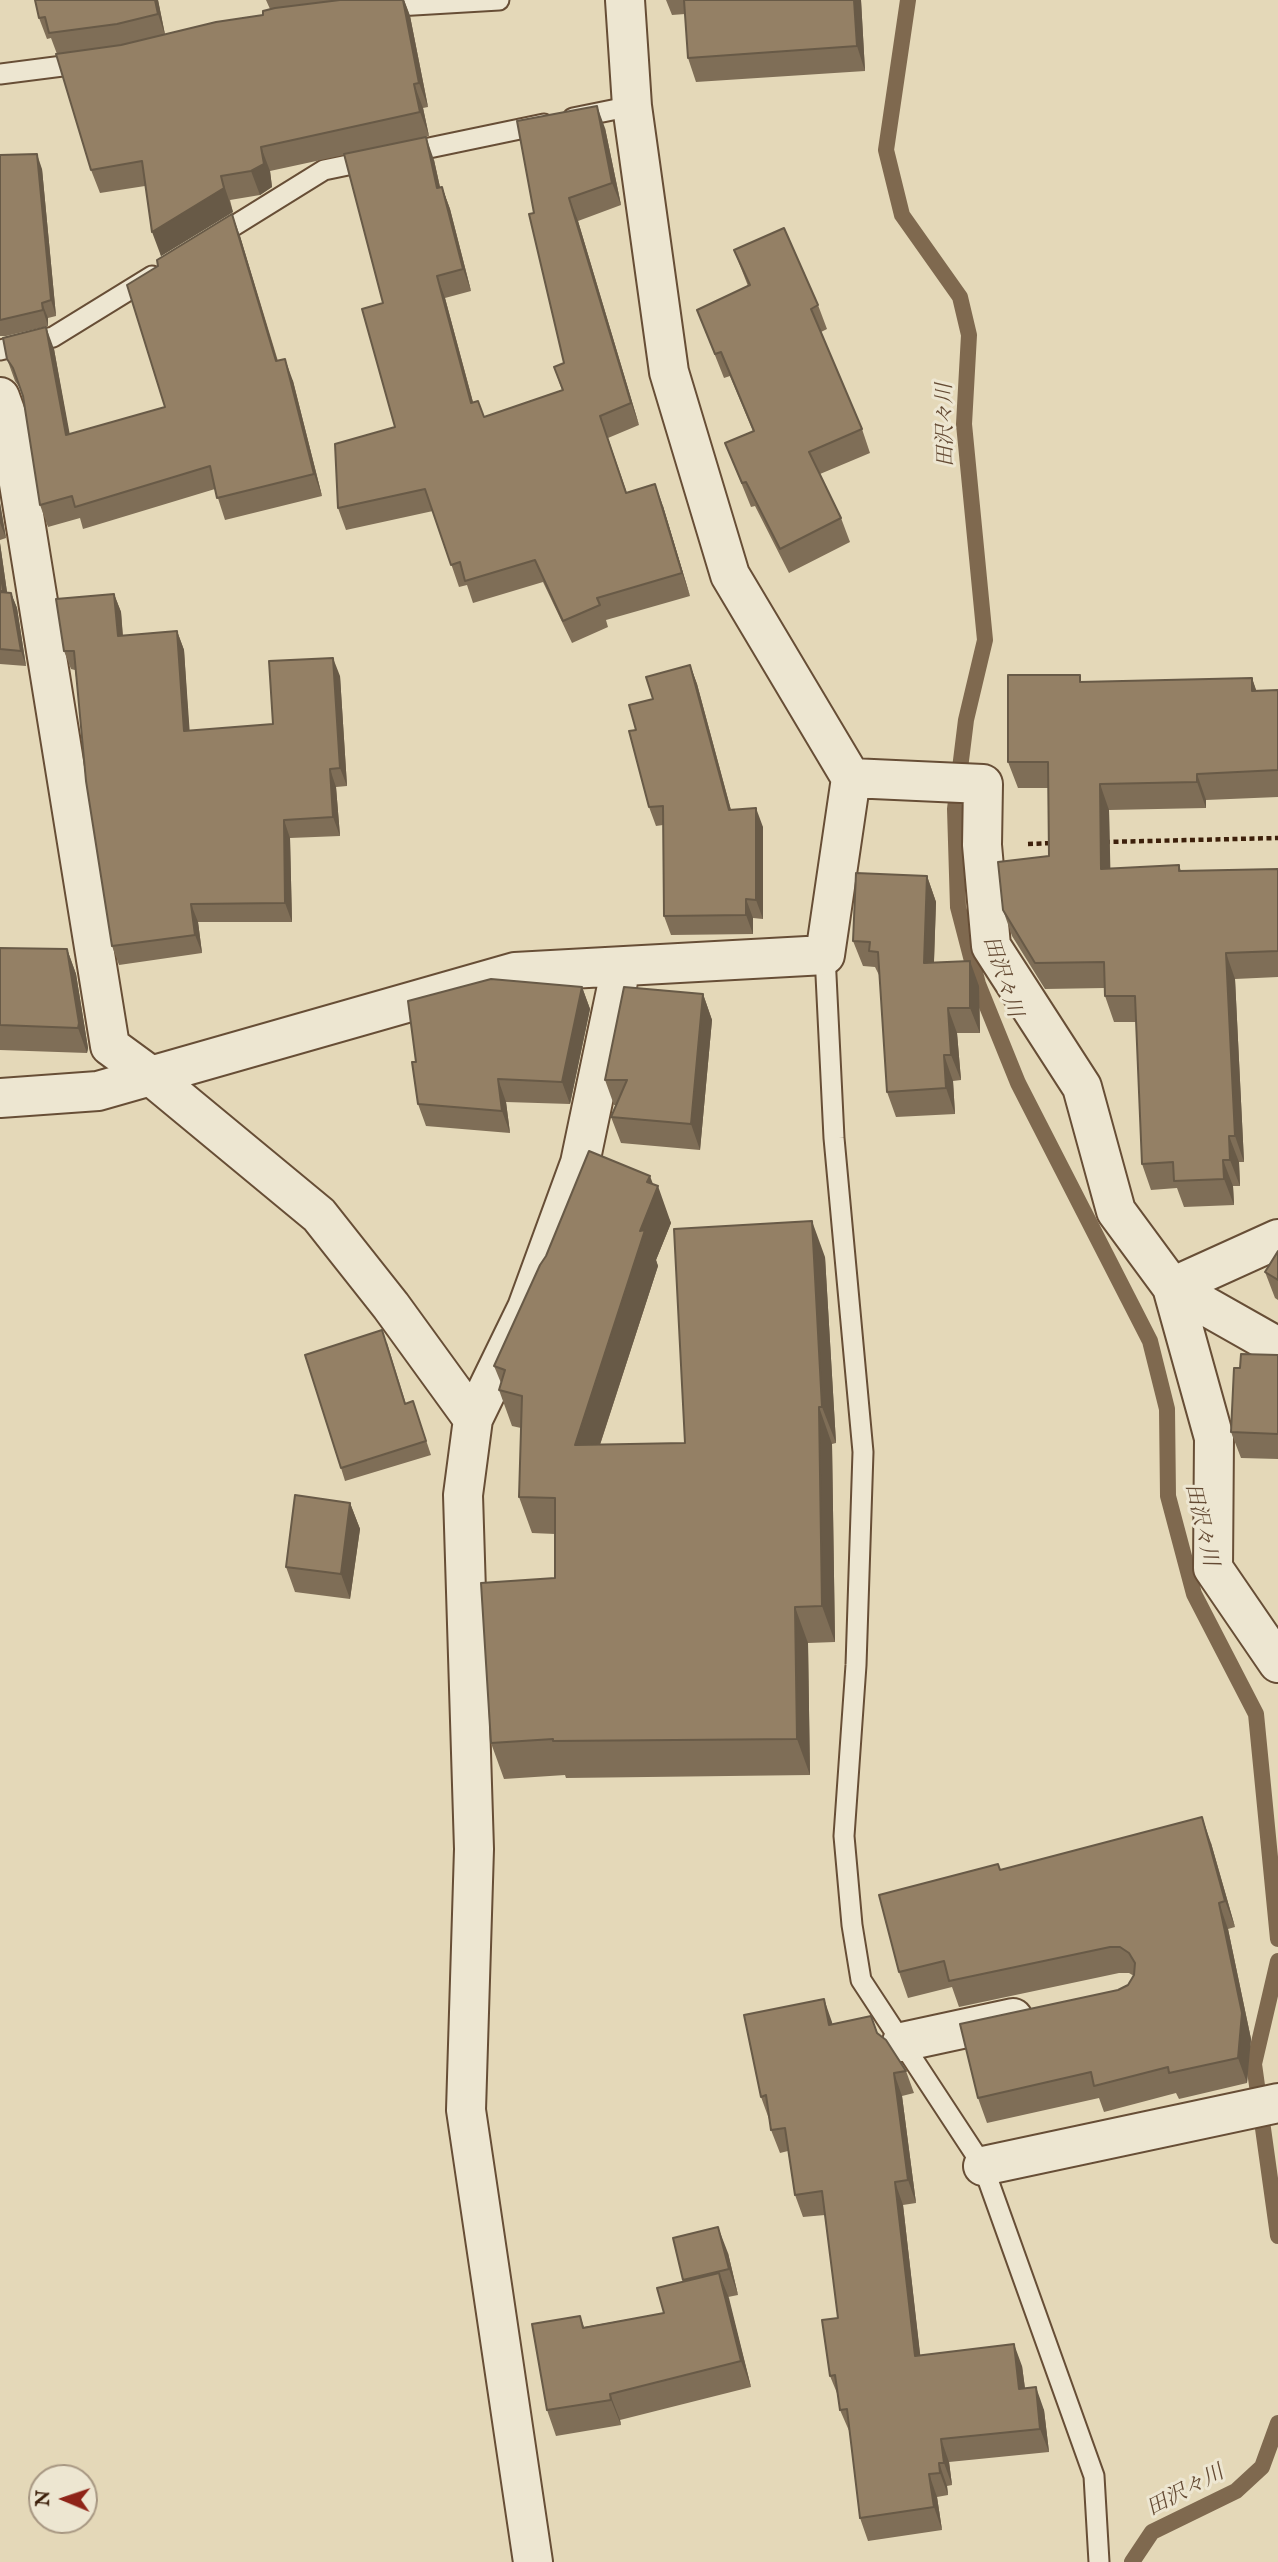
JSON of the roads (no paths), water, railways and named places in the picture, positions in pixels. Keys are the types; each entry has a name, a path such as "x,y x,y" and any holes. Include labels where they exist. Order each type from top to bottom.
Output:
{"street":[{"path":"0,1098 98,1091 515,972 825,955 851,778 730,575 669,372 632,106 625,0"},
{"path":"0,397 9,422 110,1046 151,1076 319,1215 391,1306 473,1419"},
{"path":"851,778 983,784 982,845 990,946 1082,1087 1116,1211 1172,1287 1214,1438 1213,1568 1278,1663"},
{"path":"533,2562 466,2110 474,1849 463,1495 473,1419 527,1308 580,1163 621,967"},
{"path":"1172,1287 1278,1239"},
{"path":"1172,1287 1278,1348"},
{"path":"902,2042 1045,2011"},
{"path":"983,2166 1278,2103"}],"lane":[{"path":"356,10 407,4 499,0"},
{"path":"0,74 102,61"},
{"path":"194,250 324,170 632,106"},
{"path":"0,350 53,337 171,264"},
{"path":"825,955 834,1138 863,1452 856,1665 844,1836 852,1925 861,1980 983,2166 1094,2476 1099,2562"}],"waterway":[{"name":"田沢々川","path":"908,0 886,150 902,215 960,297 969,335 964,424 985,640 966,720 955,809 958,907 978,984 1018,1083 1150,1341 1167,1409 1168,1496 1194,1594 1256,1714 1278,1939"},
{"name":"田沢々川","path":"1278,1961 1254,2064 1278,2236"},
{"name":"田沢々川","path":"1132,2562 1152,2532 1236,2491 1262,2467 1278,2423"}]}
